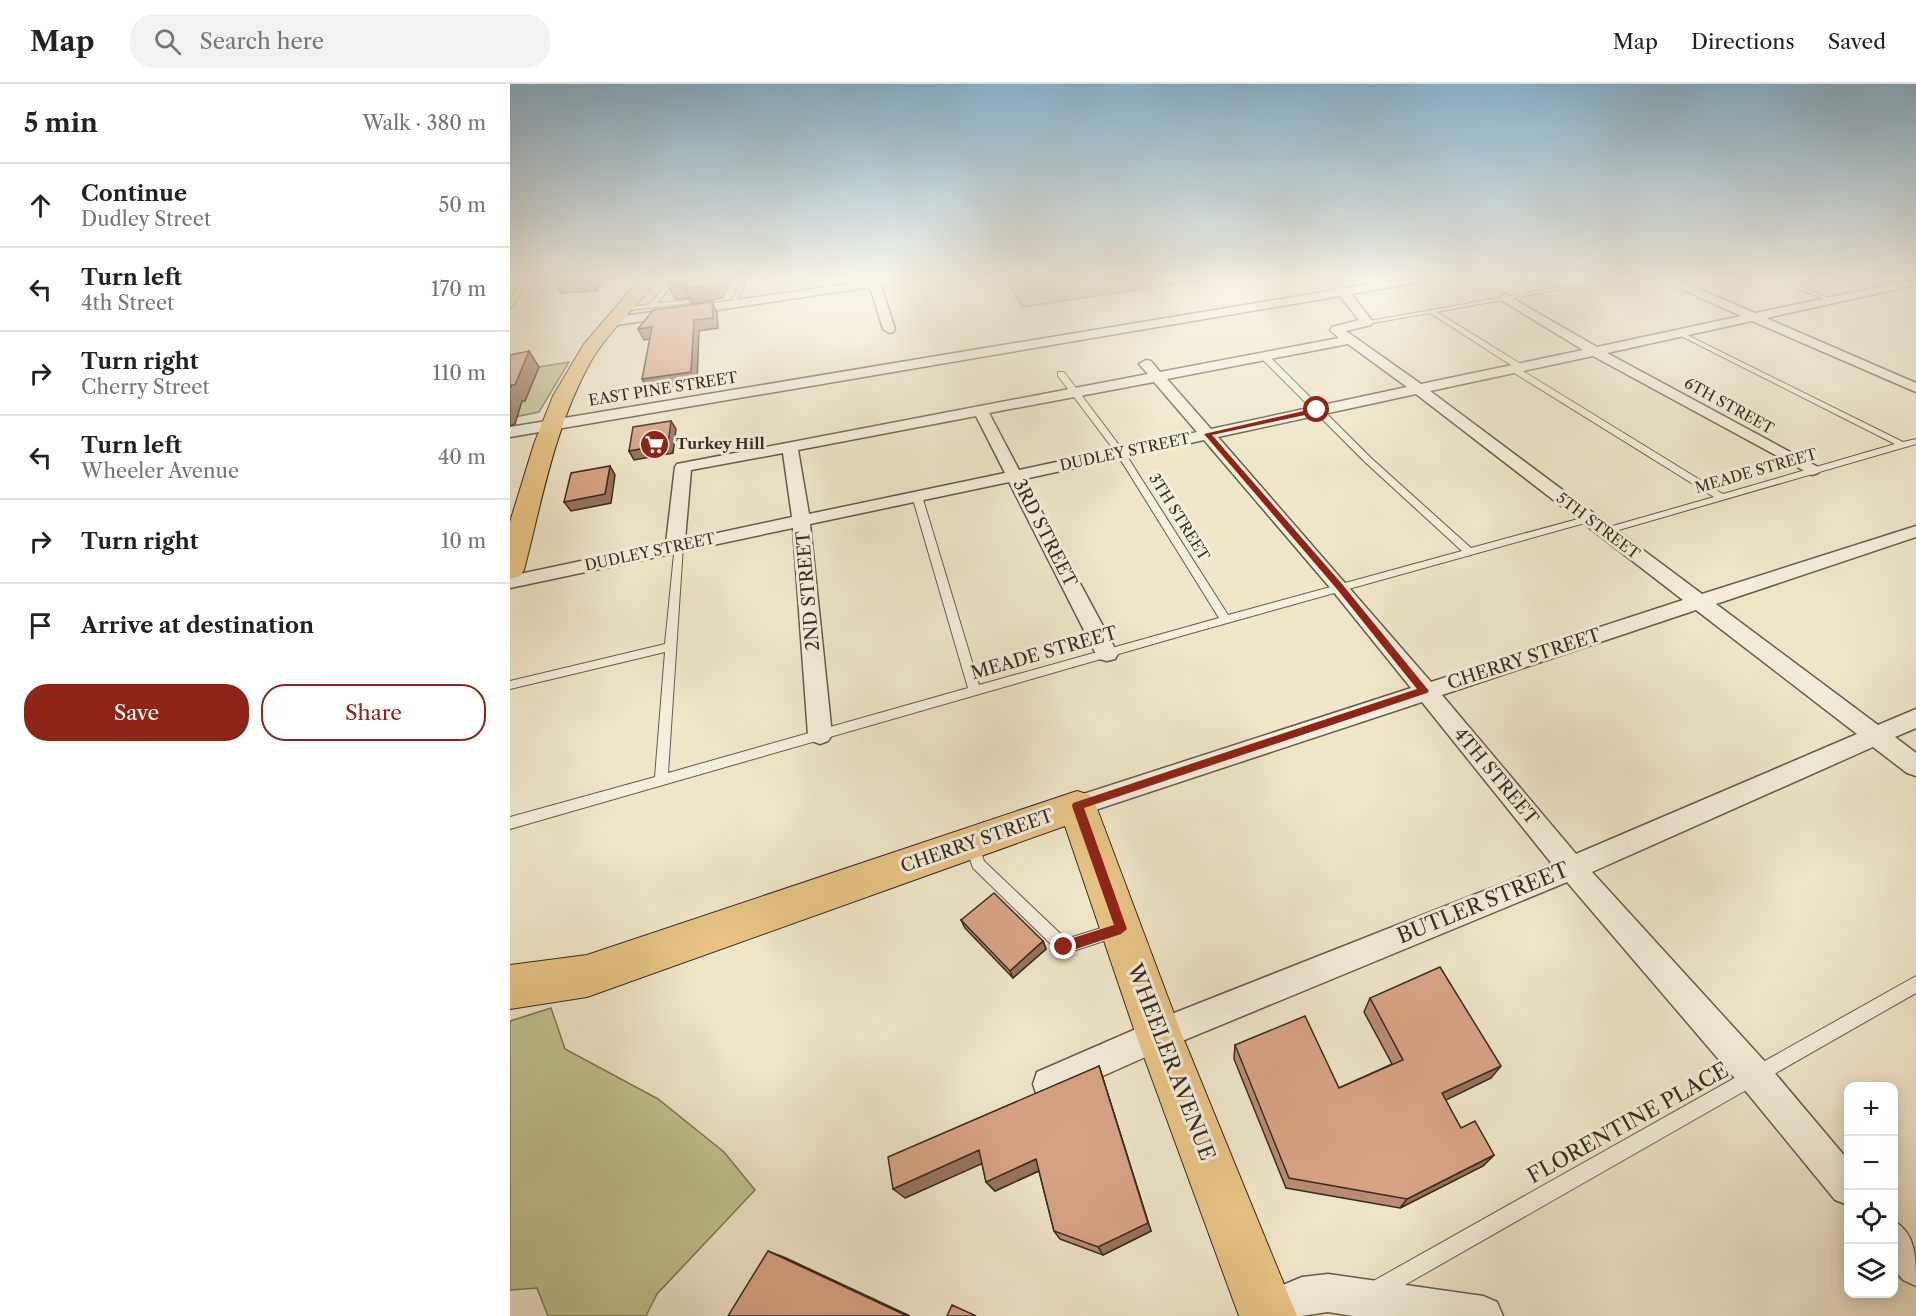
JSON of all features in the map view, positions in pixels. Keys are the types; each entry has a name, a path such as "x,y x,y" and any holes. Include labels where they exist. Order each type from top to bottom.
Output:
{"main road":[{"path":"510,570 516,530 552,424 576,370 600,336"},
{"name":"CHERRY STREET","path":"510,987 587,976 1077,806"},
{"name":"WHEELER AVENUE","path":"1077,806 1159,1035 1267,1314"}],"street":[{"name":"EAST PINE STREET","path":"510,432 1076,336"},
{"path":"1346,336 1351,340"},
{"name":"6TH STREET","path":"1570,336 1812,470"},
{"name":"DUDLEY STREET","path":"510,582 1669,336"},
{"path":"1798,336 1916,388"},
{"path":"676,546 682,467 1077,393 1151,371 1265,357 1351,340"},
{"name":"5TH STREET","path":"1351,340 1916,766"},
{"name":"4TH STREET","path":"1151,371 1339,586 1572,868 1756,1077 1844,1182"},
{"name":"3RD STREET","path":"981,412 1107,654"},
{"name":"2ND STREET","path":"790,447 801,520 820,735"},
{"name":"CHERRY STREET","path":"1077,806 1916,531"},
{"name":"BUTLER STREET","path":"1049,1084 1159,1035 1572,868 1916,718"},
{"path":"1896,1244 1916,1267"},
{"path":"1267,1314 1302,1296 1328,1293 1442,1308 1483,1316"}],"lane":[{"path":"1469,336 1721,497"},
{"path":"1686,336 1903,445"},
{"path":"1265,357 1317,410 1468,551"},
{"name":"3TH STREET","path":"1061,374 1121,453 1226,620"},
{"name":"MEADE STREET","path":"1605,531 1916,441"},
{"path":"917,496 975,692"},
{"name":"MEADE STREET","path":"510,823 975,692 1339,586 1589,519"},
{"path":"661,780 676,546"},
{"path":"510,685 670,647"},
{"path":"972,843 978,864 1064,947 1121,929"},
{"name":"FLORENTINE PLACE","path":"1361,1299 1756,1077 1916,984"}],"green space":[{"path":"569,362 539,412 510,418 515,402 525,400 539,367"},
{"path":"551,1008 565,1049 658,1099 724,1152 755,1190 657,1294 646,1316 548,1316 537,1288 510,1290 510,1021"}],"building":[{"path":"650,336 693,336 691,372 642,379"},
{"path":"529,351 515,385 511,385 510,389 510,355"},
{"path":"671,421 668,444 629,451 633,427"},
{"path":"610,466 605,494 564,502 571,473"},
{"path":"994,893 1043,941 1010,971 961,920"},
{"path":"1440,967 1501,1066 1442,1093 1461,1128 1475,1121 1494,1155 1407,1199 1289,1178 1235,1045 1305,1016 1339,1088 1403,1060 1370,998"},
{"path":"1099,1066 1148,1223 1098,1247 1054,1231 1036,1159 986,1182 979,1150 893,1189 888,1157"},
{"path":"768,1251 907,1316 728,1316"},
{"path":"952,1305 976,1316 947,1316"}],"place":[{"name":"Turkey Hill","path":"655,444"}],"route":[{"path":"1064,947 1121,929 1077,806 1424,691 1339,586 1207,434 1317,410"}]}
